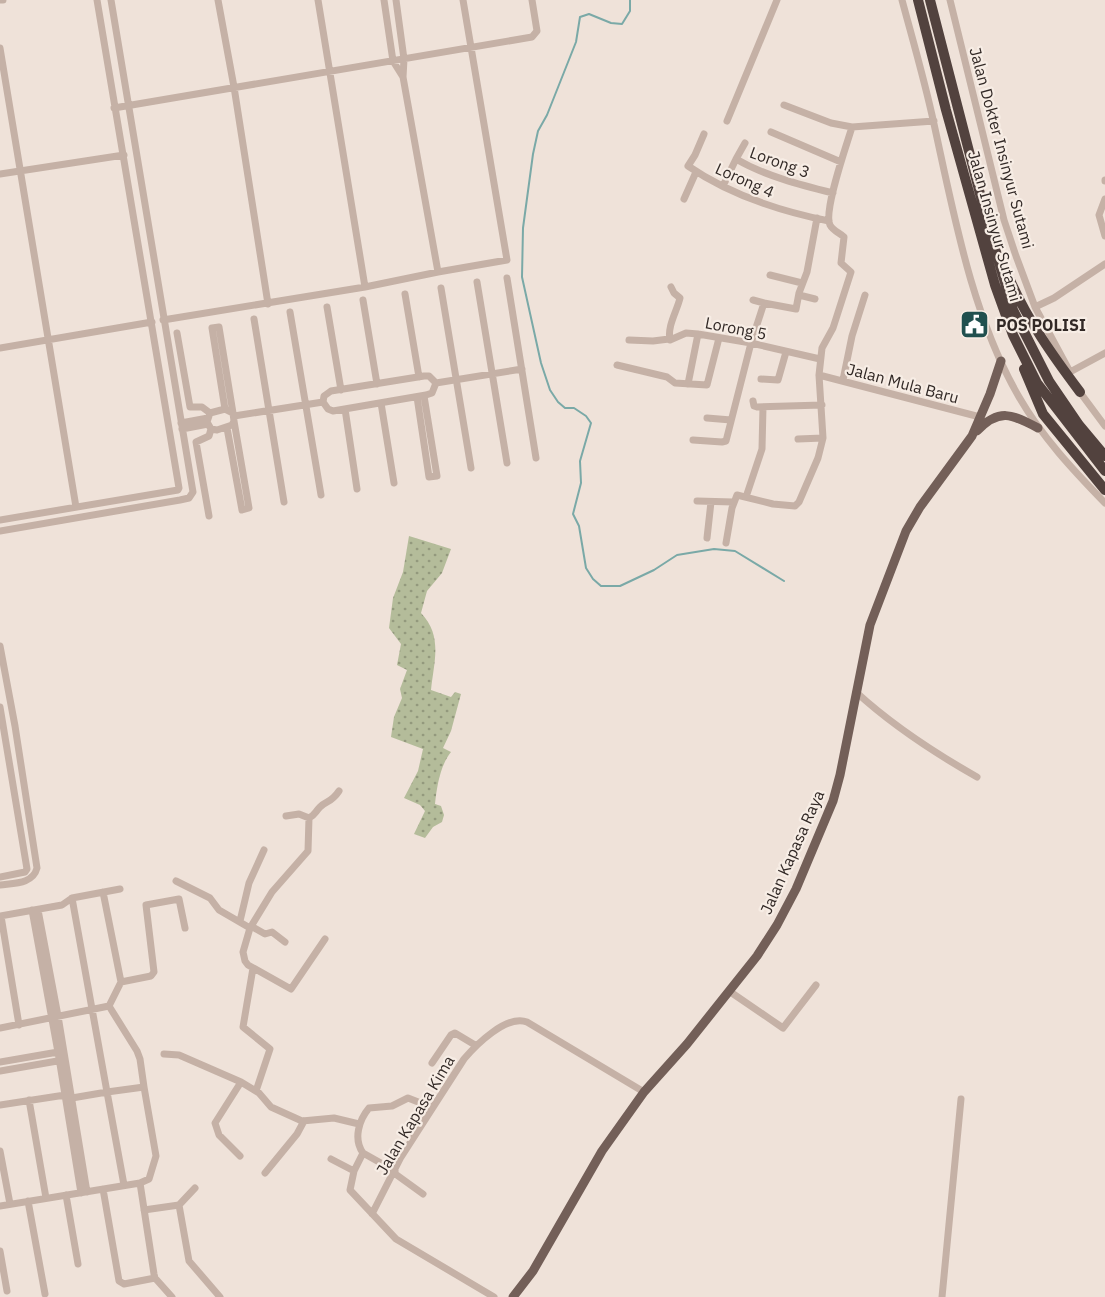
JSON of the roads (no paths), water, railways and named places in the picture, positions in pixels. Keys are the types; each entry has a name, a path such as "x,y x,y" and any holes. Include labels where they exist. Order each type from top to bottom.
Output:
{"highway":[{"name":"Jalan Insinyur Sutami","path":"918,0 946,111 992,274 1013,335 1037,383 1105,471"},
{"name":"Jalan Insinyur Sutami","path":"930,0 987,221 1014,310 1049,381 1079,425 1105,456"},
{"path":"987,221 1023,309 1080,392"},
{"path":"1013,335 1025,374 1043,414 1105,490"}],"main road":[{"name":"Jalan Kapasa Raya","path":"972,436 1001,361"},
{"name":"Jalan Kapasa Raya","path":"513,1297 533,1271 598,1156 644,1092 687,1044 757,956 796,889 833,801 870,625 906,531 920,507 972,436 991,418 999,415 1019,418 1038,428"}],"street":[{"path":"97,0 179,489"},
{"path":"111,0 192,494"},
{"path":"218,0 268,304"},
{"path":"318,0 365,287"},
{"path":"384,0 393,61 403,77"},
{"path":"396,0 404,59 403,77 438,272"},
{"path":"163,320 268,304 507,260 469,47 463,0"},
{"path":"114,108 535,35 537,31 532,0"},
{"path":"727,121 777,0"},
{"path":"902,0 976,294 1001,361 1018,396 1038,428 1070,467 1105,503"},
{"name":"Jalan Dokter Insinyur Sutami","path":"950,0 1004,220 1035,307 1080,392 1105,426"},
{"path":"0,48 76,507"},
{"path":"784,105 831,123 852,127 934,121"},
{"path":"726,543 733,502 737,495 772,504 798,504 818,458 823,438 820,359 822,348 833,328 851,272 841,263 844,237 835,231 829,221 833,194 852,127"},
{"path":"771,132 841,162"},
{"name":"Lorong 4","path":"704,134 686,169 786,212 829,221"},
{"name":"Lorong 3","path":"745,142 736,159 801,185 833,194"},
{"path":"0,174 124,155"},
{"path":"723,186 736,159"},
{"path":"684,199 696,172"},
{"path":"1105,199 1099,215 1105,236"},
{"path":"753,300 795,310 807,272 817,218"},
{"path":"1035,307 1054,298 1105,264"},
{"path":"770,275 802,283"},
{"path":"507,278 536,458"},
{"path":"477,282 507,462"},
{"path":"669,339 670,327 680,298 671,286"},
{"path":"441,288 471,468"},
{"path":"405,294 419,376"},
{"path":"799,295 815,298"},
{"path":"843,380 852,336 865,295"},
{"path":"363,300 377,384"},
{"path":"693,440 725,442 764,303"},
{"path":"327,307 341,390"},
{"path":"290,312 321,495"},
{"path":"254,319 284,501"},
{"path":"0,348 152,322"},
{"path":"227,428 242,510 249,508 234,416 219,327 212,328 225,409 234,416 323,402"},
{"path":"177,333 190,406 202,407 209,421 209,436 196,442 209,516"},
{"name":"Lorong 5","path":"629,340 653,341 674,339 686,333 698,334 751,343 820,359"},
{"path":"688,384 698,334"},
{"path":"617,365 668,377 675,383 708,385 719,338"},
{"path":"760,379 778,380 786,352"},
{"path":"1070,372 1105,353"},
{"path":"436,383 522,369"},
{"name":"Jalan Mula Baru","path":"819,375 980,417"},
{"path":"419,376 429,376 436,383 432,393 381,403 328,410 323,402 327,393 419,376"},
{"path":"420,396 437,476 429,477 420,396"},
{"path":"753,401 755,406 763,407 822,405"},
{"path":"381,403 394,483"},
{"path":"746,497 762,449 763,407"},
{"path":"182,426 209,421 225,409"},
{"path":"345,409 357,489"},
{"path":"227,428 232,425 234,416"},
{"path":"707,418 731,420"},
{"path":"209,421 227,428"},
{"path":"798,439 823,438"},
{"path":"0,520 179,489 192,494"},
{"path":"0,531 170,502 189,498 192,494"},
{"path":"697,501 733,502"},
{"path":"707,538 711,502"},
{"path":"0,646 17,735 37,868 35,874 28,880 0,885"},
{"path":"856,692 884,718 931,751 977,777"},
{"path":"0,707 27,871"},
{"path":"286,816 299,814 309,818 313,817 322,805 332,800 339,791"},
{"path":"309,818 307,853 288,871 272,892 251,927 243,952 245,961 253,968 291,988 325,939"},
{"path":"240,921 249,883 264,850"},
{"path":"0,876 27,871 35,874"},
{"path":"176,881 210,898 219,909 240,921 265,934 272,932 285,942"},
{"path":"19,1025 0,916 62,905 72,898 120,889"},
{"path":"103,892 121,982 109,1006"},
{"path":"72,898 124,1185"},
{"path":"121,982 151,976 154,972 146,905 179,899 185,928"},
{"path":"35,910 84,1192"},
{"path":"253,968 243,1027 270,1049 256,1091"},
{"path":"729,991 783,1028 816,985"},
{"path":"0,1028 109,1006"},
{"path":"0,1206 140,1183 149,1179 156,1156 137,1051 109,1006"},
{"name":"Jalan Kapasa Kima","path":"372,1214 401,1157 431,1107 476,1045 511,1022 522,1020 644,1092"},
{"path":"432,1063 454,1033 476,1045"},
{"path":"164,1054 179,1055 241,1082 256,1091 271,1107 304,1121 334,1118 360,1122"},
{"path":"0,1062 62,1056"},
{"path":"0,1071 62,1056"},
{"path":"240,1156 219,1135 215,1124 241,1082"},
{"path":"0,1105 144,1087"},
{"path":"423,1194 395,1172 363,1152 358,1144 360,1122 370,1108 392,1106 405,1098 412,1098 431,1107"},
{"path":"942,1297 961,1099"},
{"path":"29,1100 46,1198"},
{"path":"264,1173 297,1134 304,1121"},
{"path":"0,1151 10,1204"},
{"path":"363,1152 354,1171 350,1190 396,1239 494,1297"},
{"path":"331,1159 354,1171"},
{"path":"140,1183 155,1278 172,1297"},
{"path":"144,1210 183,1203 195,1188"},
{"path":"103,1189 119,1281 124,1284 155,1278"},
{"path":"66,1195 78,1264"},
{"path":"28,1201 45,1294"},
{"path":"179,1204 189,1261 220,1297"},
{"path":"0,1251 7,1291"}],"waterway":[{"path":"630,0 630,11 622,24 611,23 589,14 580,17 576,42 547,115 538,131 523,228 522,277 541,363 550,390 565,408 574,408 586,416 591,423 580,461 581,483 573,514 579,526 586,568 601,586 620,586 654,570 677,555 714,549 735,551 784,581"}],"place":[{"name":"POS POLISI","path":"975,325"}]}
